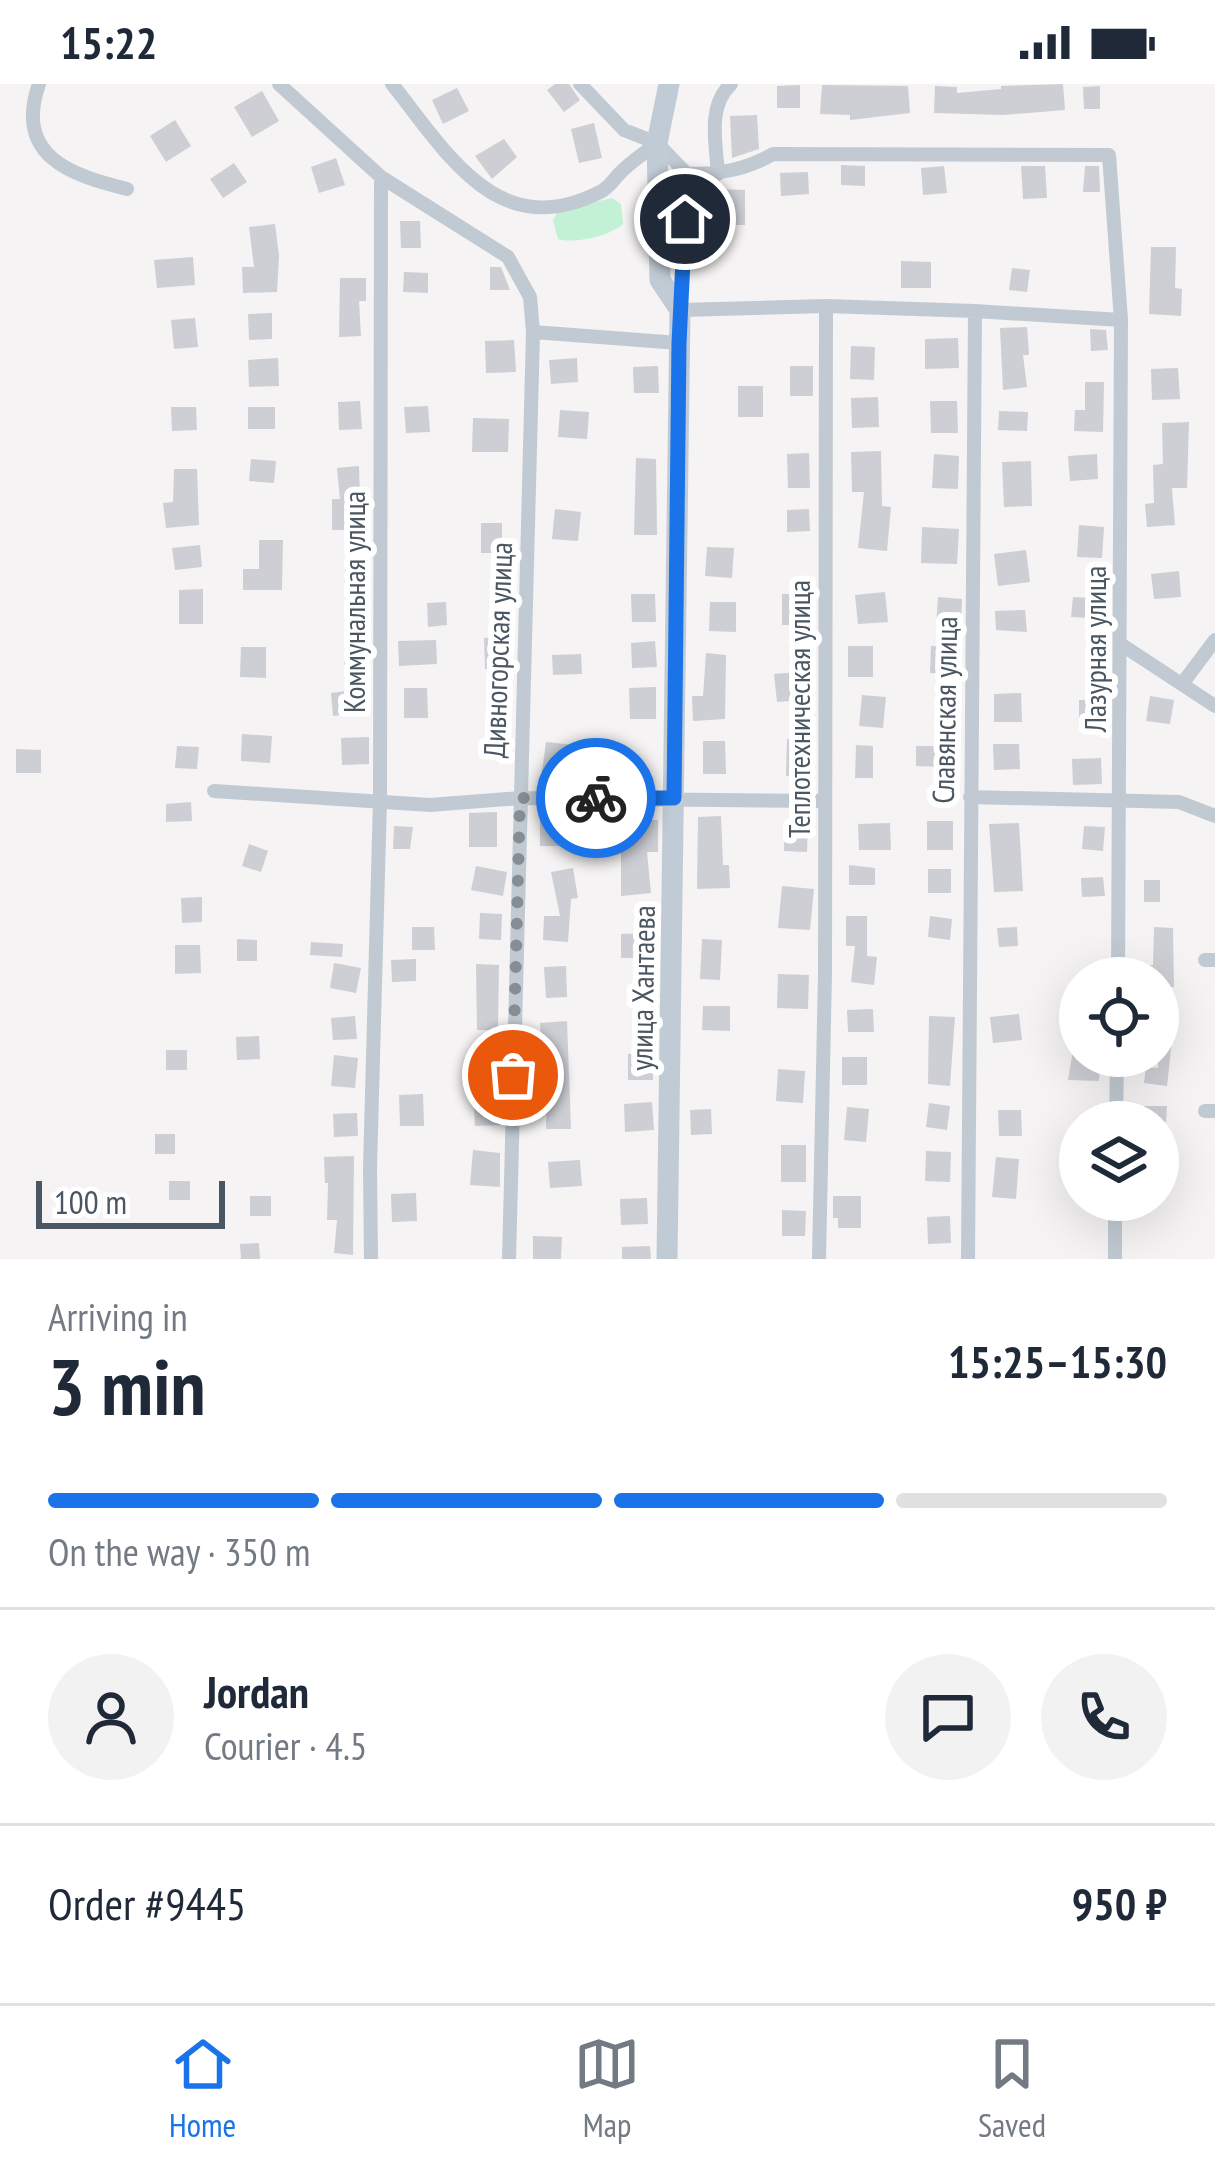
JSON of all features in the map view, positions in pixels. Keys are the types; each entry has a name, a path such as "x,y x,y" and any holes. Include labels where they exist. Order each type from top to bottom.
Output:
{"street":[{"path":"39,84 31,108 37,140 74,176 127,189"},
{"path":"279,84 381,177 508,257 530,297 533,332 679,343"},
{"path":"392,84 478,186 530,210 545,211 605,190 657,143"},
{"path":"580,84 624,130 657,143 687,174"},
{"path":"669,84 657,143 660,280 680,310 826,306 1121,320"},
{"path":"718,174 715,110 719,95 731,84"},
{"name":"Лазурная улица","path":"687,174 718,174 773,154 1109,155 1121,320 1118,957"},
{"name":"улица Хантаева","path":"667,1259 679,343 687,174"},
{"name":"Коммунальная улица","path":"371,1259 380,800 381,177"},
{"name":"Теплотехническая улица","path":"819,1259 826,306"},
{"name":"Славянская улица","path":"968,1259 975,311"},
{"name":"Дивногорская улица","path":"509,1259 533,332"},
{"path":"1182,684 1215,640"},
{"path":"1122,645 1215,706"},
{"path":"214,791 430,805 520,798 825,801"},
{"path":"970,797 1179,802 1215,816"},
{"path":"1114,1259 1115,1221"}],"green space":[{"path":"612,198 621,204 623,224 592,238 558,239 553,220 558,211"}],"building":[{"path":"555,84 569,84 580,100 564,112 547,90"},
{"path":"1063,84 1065,110 934,113 935,86 957,87 957,93"},
{"path":"800,85 800,108 777,108 777,86"},
{"path":"822,85 908,86 910,113 850,120 850,115 820,114"},
{"path":"1100,86 1100,109 1084,109 1083,87"},
{"path":"457,88 469,111 443,124 432,100"},
{"path":"262,91 279,121 252,137 234,107"},
{"path":"757,115 759,149 732,158 730,116"},
{"path":"175,120 191,146 166,162 150,136"},
{"path":"594,123 602,158 579,163 571,129"},
{"path":"504,139 517,157 492,179 475,156"},
{"path":"336,158 345,185 319,193 311,167"},
{"path":"234,163 247,182 223,198 210,179"},
{"path":"841,165 865,166 865,186 841,185"},
{"path":"944,166 947,193 923,195 921,168"},
{"path":"1021,166 1045,166 1047,198 1023,199"},
{"path":"1085,166 1099,166 1100,192 1083,192"},
{"path":"808,172 809,194 781,196 780,173"},
{"path":"716,189 745,190 745,225 716,225"},
{"path":"400,221 420,221 421,248 401,248"},
{"path":"275,224 277,292 243,293 242,267 254,267 249,227"},
{"path":"1151,247 1176,247 1175,288 1182,289 1181,316 1149,314"},
{"path":"193,257 195,285 157,288 154,260"},
{"path":"901,261 931,262 931,288 901,288"},
{"path":"490,267 501,267 510,290 490,290"},
{"path":"1012,268 1030,270 1027,292 1009,290"},
{"path":"404,272 428,273 428,293 403,292"},
{"path":"340,278 366,278 366,301 359,301 361,336 339,337"},
{"path":"272,313 272,339 249,340 248,314"},
{"path":"195,318 198,347 174,349 171,320"},
{"path":"1027,327 1029,355 1023,355 1027,387 1003,390 1000,328"},
{"path":"1090,329 1106,330 1108,350 1091,351"},
{"path":"958,338 959,368 925,369 925,339"},
{"path":"514,340 516,372 486,373 485,341"},
{"path":"851,346 875,347 874,380 850,379"},
{"path":"278,358 279,386 249,387 248,360"},
{"path":"577,358 578,382 551,384 549,360"},
{"path":"658,366 659,393 634,393 633,367"},
{"path":"790,366 813,366 813,396 790,396"},
{"path":"1178,368 1180,399 1152,400 1151,369"},
{"path":"1085,382 1104,382 1103,432 1074,431 1075,410 1085,410"},
{"path":"738,386 763,386 763,417 738,417"},
{"path":"878,397 879,427 852,428 851,398"},
{"path":"360,401 362,429 339,430 338,402"},
{"path":"930,401 957,401 958,433 931,433"},
{"path":"428,406 430,432 406,433 404,407"},
{"path":"171,407 196,407 197,430 172,431"},
{"path":"248,407 275,407 275,429 248,429"},
{"path":"560,410 589,412 587,439 558,437"},
{"path":"999,411 1028,412 1027,431 998,430"},
{"path":"473,418 509,419 508,452 472,452"},
{"path":"1189,422 1187,488 1172,488 1175,525 1147,527 1145,504 1154,503 1153,465 1163,464 1162,423"},
{"path":"881,451 882,506 891,507 887,551 858,548 864,492 852,492 851,452"},
{"path":"809,453 810,488 788,488 787,454"},
{"path":"934,454 959,456 958,489 932,488"},
{"path":"1097,454 1098,479 1070,481 1068,456"},
{"path":"636,458 656,459 657,535 634,535"},
{"path":"251,459 276,461 274,483 249,481"},
{"path":"1031,461 1032,506 1004,507 1002,462"},
{"path":"359,466 361,530 332,530 332,499 340,499 337,468"},
{"path":"174,469 197,469 199,525 166,528 163,503 173,502"},
{"path":"555,509 581,512 578,541 552,539"},
{"path":"809,509 810,531 787,532 787,510"},
{"path":"481,523 502,523 502,553 481,553"},
{"path":"1079,525 1104,527 1102,558 1077,557"},
{"path":"922,527 959,529 957,564 921,563"},
{"path":"259,540 283,540 282,590 243,590 243,569 259,569"},
{"path":"200,545 202,567 175,570 172,548"},
{"path":"707,547 734,548 732,578 705,576"},
{"path":"1026,550 1030,582 998,586 994,554"},
{"path":"346,555 366,556 364,586 344,585"},
{"path":"1179,571 1181,597 1154,599 1151,574"},
{"path":"203,589 203,624 179,624 179,590"},
{"path":"885,592 888,622 858,624 855,595"},
{"path":"631,594 655,594 656,622 632,622"},
{"path":"782,594 807,594 807,625 782,625"},
{"path":"938,597 962,599 961,628 936,626"},
{"path":"1073,597 1106,599 1105,619 1071,617"},
{"path":"446,602 447,625 428,627 427,603"},
{"path":"710,602 736,602 736,632 709,631"},
{"path":"1025,610 1027,632 996,630 995,611"},
{"path":"509,637 509,668 485,669 484,638"},
{"path":"436,640 437,664 399,666 398,641"},
{"path":"655,641 657,667 632,668 631,643"},
{"path":"345,644 369,645 369,671 344,670"},
{"path":"848,646 873,646 873,677 848,677"},
{"path":"931,646 957,647 956,674 930,673"},
{"path":"1088,646 1108,647 1108,672 1087,671"},
{"path":"241,647 266,647 266,678 240,677"},
{"path":"706,653 726,655 725,719 693,721 692,696 703,696"},
{"path":"581,654 582,674 553,675 552,655"},
{"path":"810,671 813,699 777,702 774,674"},
{"path":"656,687 656,719 630,719 629,688"},
{"path":"404,688 427,688 428,718 404,718"},
{"path":"362,689 365,712 333,716 331,693"},
{"path":"1021,693 1022,722 994,722 994,694"},
{"path":"862,695 886,697 883,728 859,726"},
{"path":"1150,696 1174,700 1170,724 1146,721"},
{"path":"1079,700 1101,700 1100,722 1079,721"},
{"path":"242,734 272,736 270,763 241,761"},
{"path":"369,737 369,764 342,765 341,738"},
{"path":"507,737 501,758 483,759 482,738"},
{"path":"787,739 810,739 809,777 786,776"},
{"path":"703,741 725,741 726,774 703,774"},
{"path":"546,742 574,745 570,775 542,772"},
{"path":"993,744 1019,744 1020,769 994,770"},
{"path":"856,745 873,746 873,778 855,778"},
{"path":"177,746 199,747 197,769 175,768"},
{"path":"916,746 944,746 943,767 916,766"},
{"path":"16,749 41,750 41,773 16,773"},
{"path":"1101,758 1102,784 1073,785 1072,759"},
{"path":"191,802 192,821 166,822 166,804"},
{"path":"497,812 497,847 469,847 469,813"},
{"path":"721,816 723,865 729,865 730,888 697,889 698,817"},
{"path":"566,820 567,846 540,846 540,821"},
{"path":"621,820 658,820 658,852 647,852 651,893 621,896"},
{"path":"785,821 808,822 807,852 784,851"},
{"path":"927,821 953,821 953,850 927,850"},
{"path":"890,823 891,850 859,850 858,824"},
{"path":"1019,823 1023,891 994,892 989,824"},
{"path":"394,826 413,827 410,849 393,849"},
{"path":"1084,826 1105,827 1103,851 1082,849"},
{"path":"249,844 268,851 261,872 242,866"},
{"path":"849,865 875,868 875,885 849,885"},
{"path":"476,866 507,872 503,896 471,890"},
{"path":"573,868 578,898 571,899 568,942 543,940 544,916 560,916 551,872"},
{"path":"928,869 951,869 951,893 928,893"},
{"path":"1103,877 1105,896 1082,897 1081,878"},
{"path":"1144,880 1160,880 1160,902 1144,902"},
{"path":"782,886 814,889 810,930 778,928"},
{"path":"202,897 202,922 182,923 181,898"},
{"path":"480,913 502,914 501,940 479,939"},
{"path":"846,916 867,916 867,956 877,957 874,985 851,982 855,946 846,946"},
{"path":"930,916 952,919 950,940 928,937"},
{"path":"412,927 434,927 435,950 412,950"},
{"path":"1017,927 1018,946 999,947 997,928"},
{"path":"1154,927 1173,928 1173,957 1153,957"},
{"path":"650,933 651,958 621,958 621,934"},
{"path":"237,939 257,940 257,961 237,961"},
{"path":"702,939 722,940 720,980 700,979"},
{"path":"311,942 343,944 342,957 310,955"},
{"path":"175,945 200,945 201,973 175,974"},
{"path":"416,959 416,981 392,982 391,960"},
{"path":"334,963 361,968 356,993 330,988"},
{"path":"476,964 499,965 498,1030 477,1030"},
{"path":"566,966 567,997 546,998 544,967"},
{"path":"778,974 809,975 808,1009 777,1008"},
{"path":"703,1006 730,1006 730,1031 702,1030"},
{"path":"873,1009 874,1032 848,1032 847,1010"},
{"path":"1019,1014 1022,1040 993,1043 990,1017"},
{"path":"355,1016 357,1039 333,1040 331,1018"},
{"path":"929,1016 955,1017 950,1086 928,1084"},
{"path":"567,1021 571,1129 546,1129 547,1086 535,1086 535,1056 542,1056 540,1023"},
{"path":"259,1036 260,1059 237,1060 236,1037"},
{"path":"166,1050 187,1050 187,1070 166,1070"},
{"path":"473,1051 503,1052 502,1078 472,1076"},
{"path":"628,1054 653,1054 653,1080 628,1080"},
{"path":"334,1055 358,1058 355,1088 331,1086"},
{"path":"842,1057 867,1057 867,1085 842,1085"},
{"path":"778,1069 805,1071 803,1103 776,1101"},
{"path":"1068,1077 1099,1077 1099,1081"},
{"path":"1145,1077 1168,1077 1167,1086 1144,1083"},
{"path":"423,1094 424,1126 400,1126 399,1095"},
{"path":"652,1102 654,1130 625,1132 624,1104"},
{"path":"929,1103 950,1106 947,1130 926,1127"},
{"path":"502,1104 501,1125 475,1126 474,1105"},
{"path":"847,1107 869,1109 866,1142 844,1140"},
{"path":"711,1109 712,1134 691,1135 690,1110"},
{"path":"998,1110 1021,1110 1022,1136 999,1136"},
{"path":"357,1113 358,1136 334,1137 333,1114"},
{"path":"155,1134 175,1134 175,1154 155,1154"},
{"path":"781,1145 806,1145 806,1182 781,1182"},
{"path":"473,1150 500,1153 500,1187 470,1185"},
{"path":"926,1151 951,1152 950,1182 925,1181"},
{"path":"354,1156 353,1255 334,1253 337,1220 327,1220 324,1157"},
{"path":"996,1157 1019,1159 1016,1199 992,1197"},
{"path":"580,1160 582,1186 550,1188 548,1162"},
{"path":"169,1181 190,1181 190,1200 169,1200"},
{"path":"416,1193 417,1221 392,1222 391,1194"},
{"path":"250,1196 271,1196 271,1216 250,1216"},
{"path":"833,1196 861,1196 861,1228 838,1228"},
{"path":"647,1198 648,1224 621,1225 620,1199"},
{"path":"782,1210 806,1211 805,1236 782,1236"},
{"path":"950,1216 951,1243 928,1244 927,1217"},
{"path":"533,1236 562,1237 561,1259 533,1259"},
{"path":"259,1243 260,1259 241,1259 240,1244"},
{"path":"650,1246 651,1259 622,1259 622,1247"}],"way so far":[{"path":"513,1075 520,798 596,798"}],"route":[{"path":"596,798 674,798 679,343 685,219"}]}
